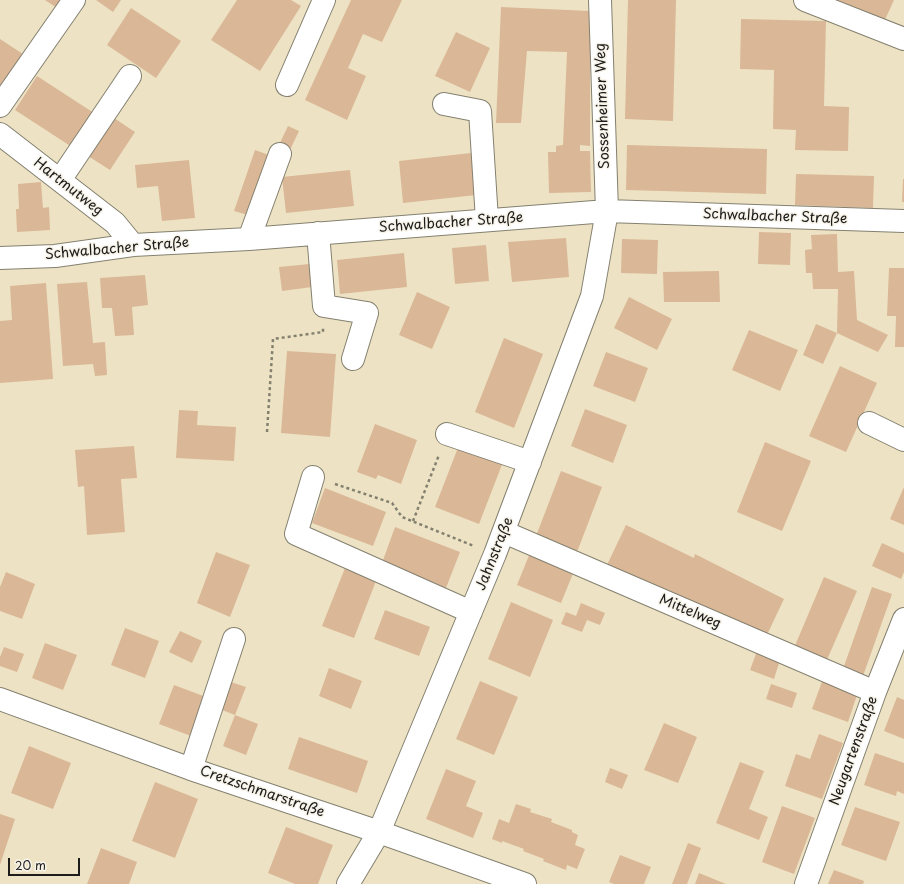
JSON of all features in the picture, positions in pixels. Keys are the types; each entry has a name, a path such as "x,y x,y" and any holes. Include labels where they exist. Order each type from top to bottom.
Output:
{"street":[{"path":"0,106 74,0"},
{"path":"287,85 324,0"},
{"name":"Sossenheimer Weg","path":"600,0 607,211"},
{"path":"805,0 904,39"},
{"path":"60,180 130,76"},
{"path":"444,104 480,111 487,220"},
{"name":"Hartmutweg","path":"0,134 115,224 132,245"},
{"path":"249,239 280,154"},
{"name":"Schwalbacher Straße","path":"0,258 55,256 132,245 249,239 607,211 904,221"},
{"name":"Jahnstraße","path":"348,884 379,832 504,532 592,296 607,211"},
{"path":"318,233 324,306 367,313 353,359"},
{"path":"869,423 904,440"},
{"path":"447,434 530,462"},
{"path":"313,477 296,534 471,612"},
{"name":"Mittelweg","path":"504,532 875,692"},
{"name":"Neugartenstraße","path":"806,884 875,692 904,619"},
{"path":"191,769 234,639"},
{"name":"Cretzschmarstraße","path":"0,699 191,769 379,832 525,884"}],"path":[{"path":"268,432 273,339 323,332 324,306"},
{"path":"413,521 447,434"},
{"path":"313,477 392,503 402,517 495,554"}],"building":[{"path":"45,0 63,0 57,8"},
{"path":"96,0 121,0 113,12"},
{"path":"237,0 291,0 301,6 260,71 211,40"},
{"path":"351,0 402,0 382,42 363,34 348,68 366,76 347,120 305,100"},
{"path":"628,0 676,0 673,121 625,119"},
{"path":"834,0 894,0 884,22"},
{"path":"501,7 590,11 590,146 580,145 580,151 590,151 591,192 549,193 548,152 556,152 556,146 563,145 567,52 527,51 521,123 496,123"},
{"path":"131,8 181,41 156,78 107,45"},
{"path":"741,19 826,21 824,106 849,107 848,151 795,150 796,130 773,129 774,70 740,69"},
{"path":"456,32 490,48 470,92 435,76"},
{"path":"0,39 26,56 0,90"},
{"path":"37,76 97,115 75,149 15,110"},
{"path":"114,118 135,132 110,170 88,156"},
{"path":"288,126 299,131 289,152 278,147"},
{"path":"627,145 767,149 766,194 626,190"},
{"path":"255,150 269,155 248,215 234,211"},
{"path":"471,153 476,195 403,203 399,161"},
{"path":"189,160 195,218 162,221 158,186 137,188 135,165"},
{"path":"350,170 354,206 286,213 282,177"},
{"path":"796,174 874,176 873,208 795,205"},
{"path":"903,179 904,202 902,202"},
{"path":"41,182 43,208 49,207 50,230 17,232 16,209 19,209 18,184"},
{"path":"759,232 791,233 790,265 758,264"},
{"path":"837,234 838,272 854,271 857,320 888,335 878,352 837,333 838,289 813,289 812,273 806,273 805,250 812,249 811,235"},
{"path":"566,238 569,277 512,282 508,242"},
{"path":"622,239 658,240 657,274 621,273"},
{"path":"486,245 489,281 455,284 452,248"},
{"path":"404,253 407,287 340,294 337,260"},
{"path":"310,264 312,287 282,291 279,267"},
{"path":"889,268 904,268 904,347 895,347 896,316 887,316"},
{"path":"719,271 720,302 664,302 663,272"},
{"path":"145,275 148,305 132,307 134,335 115,336 112,308 102,308 100,278"},
{"path":"87,282 93,343 105,342 107,375 95,376 93,364 63,366 57,284"},
{"path":"46,283 53,379 0,383 0,321 12,320 10,286"},
{"path":"417,292 450,307 432,349 399,335"},
{"path":"629,297 672,319 657,350 614,328"},
{"path":"816,324 837,333 823,364 803,355"},
{"path":"749,330 798,350 780,391 732,370"},
{"path":"504,338 543,354 514,428 475,412"},
{"path":"287,351 336,354 330,437 281,433"},
{"path":"606,352 648,368 635,402 593,386"},
{"path":"840,366 877,383 846,452 809,436"},
{"path":"585,409 627,425 613,463 571,446"},
{"path":"179,410 198,411 197,425 236,427 234,461 176,458"},
{"path":"375,424 417,440 401,484 378,475 376,479 357,472"},
{"path":"765,442 811,461 782,531 737,512"},
{"path":"459,445 503,462 479,524 435,507"},
{"path":"134,446 137,478 121,479 125,532 87,535 84,486 78,487 75,450"},
{"path":"561,471 602,487 577,552 536,536"},
{"path":"904,487 904,525 890,519"},
{"path":"325,488 386,512 373,546 312,523"},
{"path":"626,525 694,558 695,554 784,599 765,639 607,565"},
{"path":"395,527 460,552 446,588 382,563"},
{"path":"882,543 904,553 904,572 901,579 872,566"},
{"path":"216,552 250,565 230,617 197,603"},
{"path":"530,553 574,571 561,603 517,585"},
{"path":"345,568 376,581 354,638 322,626"},
{"path":"6,572 35,584 22,619 0,611 0,587"},
{"path":"824,577 857,591 826,662 794,648"},
{"path":"872,587 892,594 863,676 843,669"},
{"path":"511,602 553,620 530,677 488,659"},
{"path":"581,603 605,613 600,625 587,620 582,632 561,624 566,612 576,616"},
{"path":"385,610 430,627 419,656 374,639"},
{"path":"125,628 159,641 145,678 111,665"},
{"path":"180,631 202,641 192,663 169,652"},
{"path":"45,643 77,655 63,690 32,678"},
{"path":"4,647 24,654 17,672 0,666 0,657"},
{"path":"757,651 780,660 774,679 750,670"},
{"path":"329,668 362,681 351,709 319,696"},
{"path":"823,679 858,692 848,722 812,709"},
{"path":"228,681 246,687 235,715 217,708"},
{"path":"480,681 518,697 494,755 456,739"},
{"path":"771,684 797,693 792,708 766,699"},
{"path":"174,685 206,697 191,736 159,724"},
{"path":"897,697 904,700 904,739 884,731"},
{"path":"235,715 258,724 246,755 223,746"},
{"path":"664,723 697,737 678,783 644,770"},
{"path":"819,734 843,743 822,799 785,786 796,754 810,759"},
{"path":"299,737 368,761 357,793 288,769"},
{"path":"29,746 71,763 53,809 11,793"},
{"path":"875,753 904,763 904,794 897,791 896,796 864,785"},
{"path":"740,762 764,771 749,809 768,817 759,840 716,823"},
{"path":"610,768 628,775 622,789 605,782"},
{"path":"446,769 476,781 466,806 483,813 473,838 426,819"},
{"path":"155,782 198,799 175,858 132,841"},
{"path":"516,804 531,809 530,812 552,819 551,822 572,830 572,832 578,835 575,845 585,849 577,869 567,865 566,870 523,851 524,849 492,839 499,819 509,823"},
{"path":"782,806 815,818 794,874 762,862"},
{"path":"855,807 900,822 886,861 841,845"},
{"path":"0,814 15,819 0,865"},
{"path":"286,827 333,845 318,884 295,884 268,873"},
{"path":"688,843 701,848 687,884 672,884"},
{"path":"101,848 137,862 129,884 87,884"},
{"path":"620,855 651,867 644,884 614,884 609,882"},
{"path":"834,870 864,881 863,884 828,884"},
{"path":"699,873 726,884 695,884"}]}
